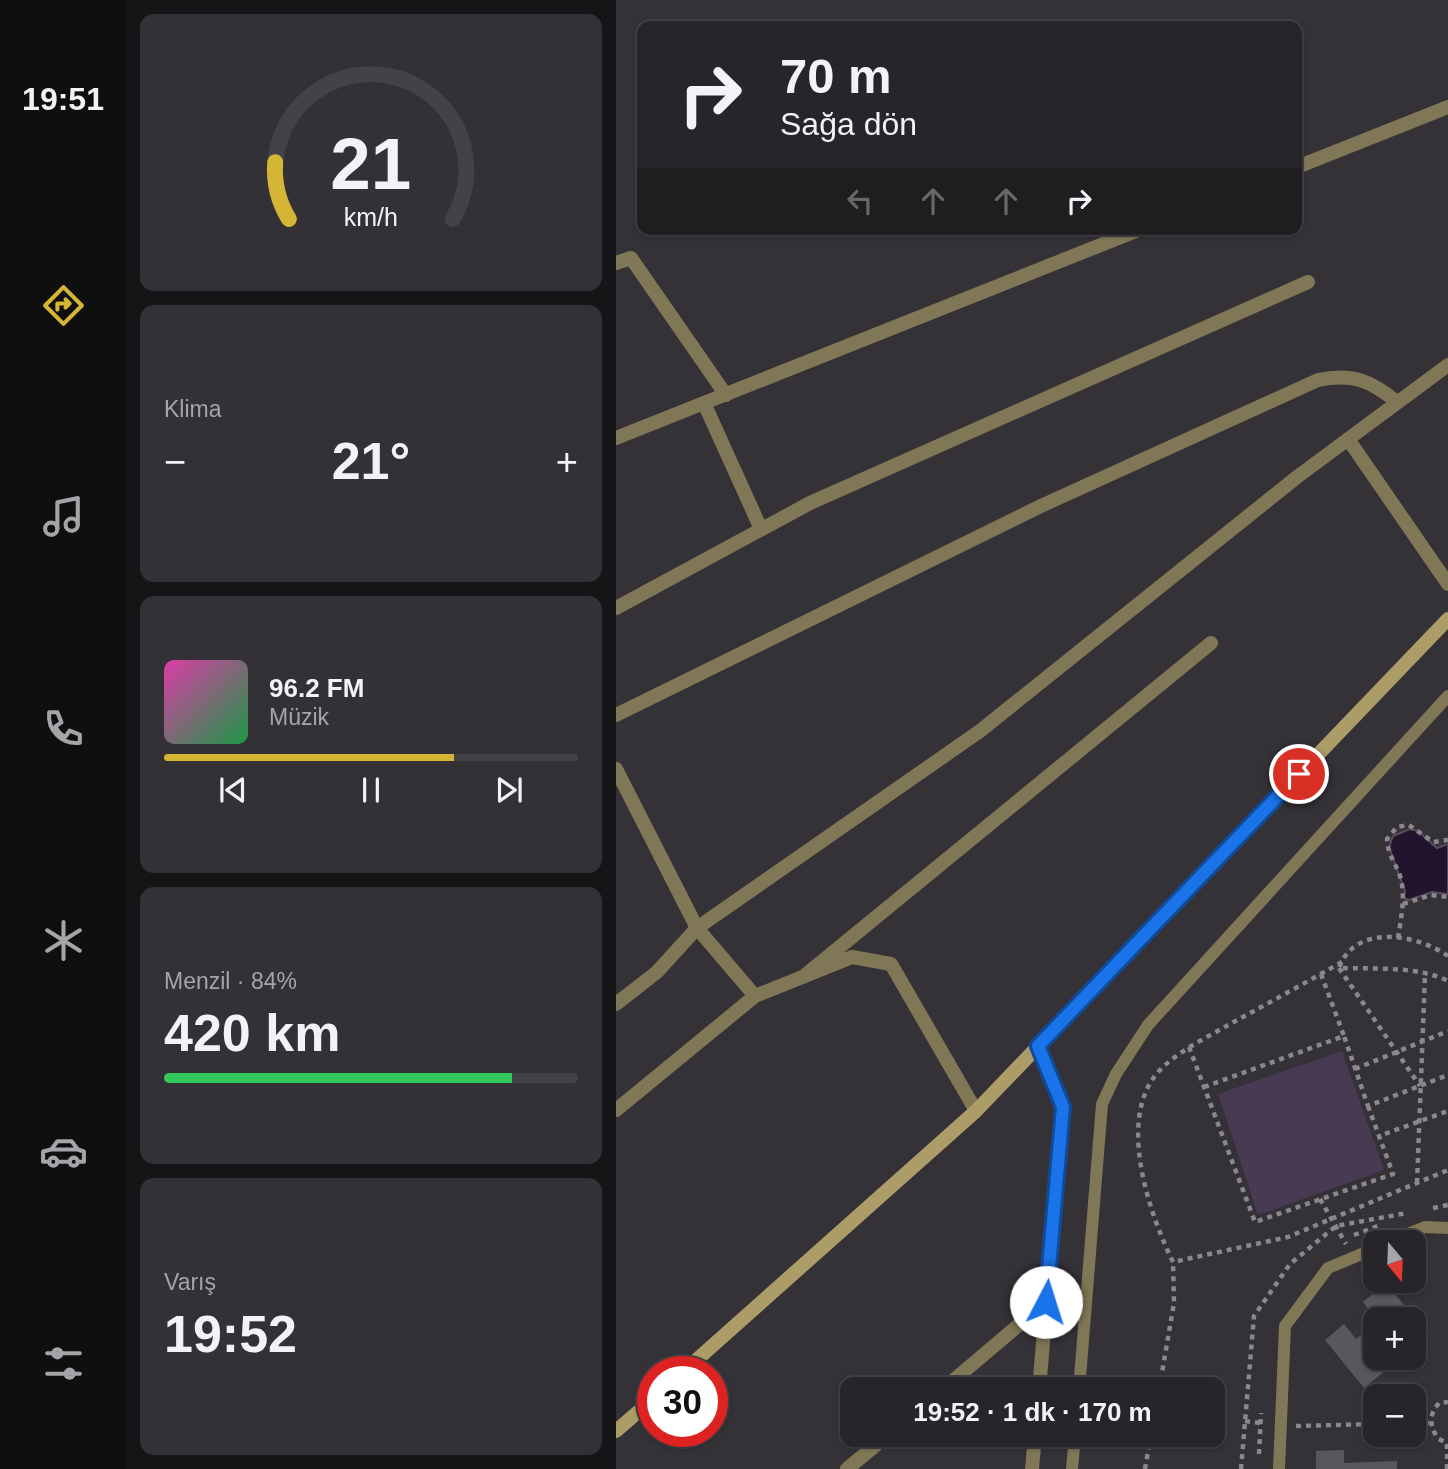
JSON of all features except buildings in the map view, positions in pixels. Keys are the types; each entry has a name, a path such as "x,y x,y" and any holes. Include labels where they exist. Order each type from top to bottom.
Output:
{"main road":[{"path":"701,1356 976,1111 1448,619"},
{"path":"616,1432 637,1413"}],"street":[{"path":"1302,165 1448,107"},
{"path":"616,438 1126,235"},
{"path":"616,263 631,258 726,395"},
{"path":"616,608 822,497 1308,282"},
{"path":"616,1004 657,972 697,928 980,731 1348,439 1448,365"},
{"path":"616,715 1043,505 1318,380 1340,375 1361,380 1380,388 1397,402"},
{"path":"704,403 761,529"},
{"path":"1348,439 1448,584"},
{"path":"803,977 1211,643"},
{"path":"616,769 697,928 755,996"},
{"path":"616,1111 755,996 852,957 891,964 976,1111"},
{"path":"1038,1046 1063,1107 1040,1377"},
{"path":"957,1377 1046,1302"},
{"path":"848,1469 874,1447"},
{"path":"1032,1469 1034,1447"}],"lane":[{"path":"1080,1377 1102,1104 1116,1074 1148,1025 1448,696"},
{"path":"1417,1230 1424,1227 1448,1228"},
{"path":"1279,1469 1285,1326 1328,1268 1363,1253"},
{"path":"1072,1469 1074,1447"}],"path":[{"path":"1398,938 1403,904 1400,876 1388,855 1387,839 1397,827 1409,825 1433,842 1448,840"},
{"path":"1403,904 1431,895 1448,897"},
{"path":"1340,965 1346,953 1373,936 1398,938 1437,948 1448,956"},
{"path":"1340,965 1421,1086"},
{"path":"1161,1377 1174,1303 1173,1262 1157,1228 1143,1174 1138,1113 1148,1087 1159,1070 1189,1047 1340,965 1425,975 1448,981"},
{"path":"1189,1047 1255,1222 1393,1174 1321,974"},
{"path":"1417,1183 1425,975"},
{"path":"1355,1069 1448,1031"},
{"path":"1204,1087 1344,1037"},
{"path":"1368,1106 1448,1075"},
{"path":"1379,1136 1448,1111"},
{"path":"1173,1262 1288,1237 1448,1170"},
{"path":"1320,1199 1353,1257"},
{"path":"1447,1469 1448,1443 1437,1438 1430,1423 1432,1412 1439,1403 1448,1402"},
{"path":"1245,1420 1260,1423"},
{"path":"1281,1426 1363,1424"},
{"path":"1145,1469 1149,1447"}],"shaded area":[{"path":"1410,829 1418,831 1437,848 1448,844 1448,894 1432,892 1409,900 1404,898 1405,891 1389,847 1393,836"},
{"path":"1342,1051 1384,1170 1258,1215 1218,1094"}],"route":[{"path":"1046,1302 1063,1107 1038,1046 1299,774"}]}
